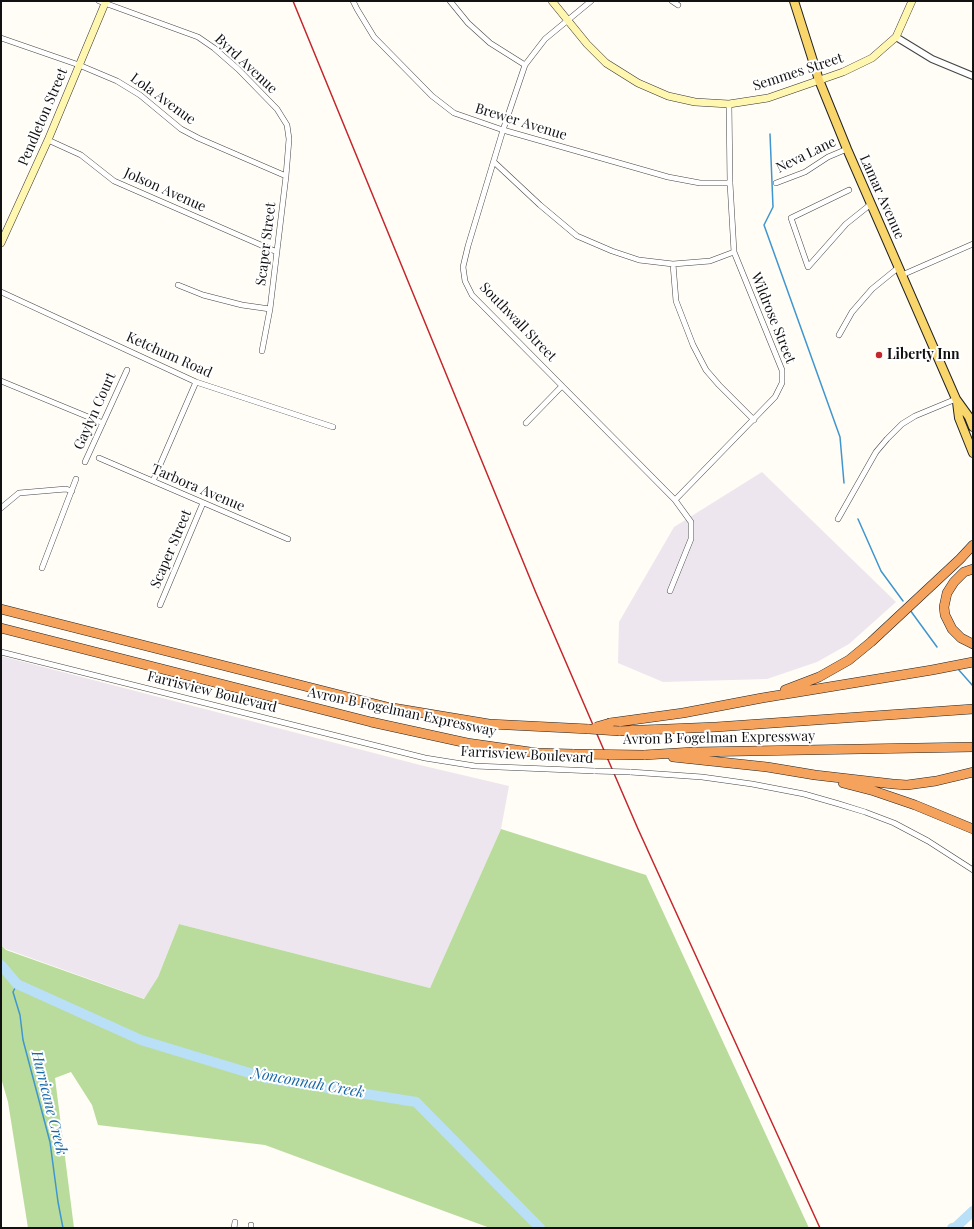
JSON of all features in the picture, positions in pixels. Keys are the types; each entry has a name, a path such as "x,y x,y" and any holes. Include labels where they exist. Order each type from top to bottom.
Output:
{"highway":[{"path":"762,698 819,676 849,660 872,642 973,545"},
{"path":"973,569 964,572 954,582 947,593 944,607 945,615 952,629 961,638 973,644"},
{"name":"Avron B Fogelman Expressway","path":"1,609 387,707 489,724 572,729 642,731 973,709"},
{"name":"Avron B Fogelman Expressway","path":"1,628 363,720 468,744 538,753 648,755 693,752 973,747"},
{"path":"820,688 973,656"},
{"path":"589,729 610,723 659,717 973,662"},
{"path":"648,755 766,767 815,775 893,784 936,781 973,772"},
{"path":"815,775 874,791 915,805 973,829"}],"main road":[{"name":"Semmes Street","path":"552,1 586,44 606,63 638,83 668,96 695,102 729,104 768,98 853,68 872,58 896,37 912,1"},
{"name":"Lamar Avenue","path":"794,1 819,80 847,149 956,399 959,418 973,453"},
{"name":"Pendleton Street","path":"1,243 48,140 103,2"},
{"name":"Lamar Avenue","path":"956,399 970,413 973,427"}],"street":[{"name":"Brewer Avenue","path":"353,1 374,36 432,96 454,113 503,130 668,177 700,183 730,183"},
{"path":"450,1 468,23 490,43 525,65"},
{"name":"Southwall Street","path":"591,1 545,39 525,65 503,130 468,246 463,267 464,281 472,295 676,500 691,522 691,539 670,590"},
{"path":"672,1 678,5"},
{"name":"Byrd Avenue","path":"103,2 198,37 214,48 238,69 277,109 287,125 289,139"},
{"path":"896,37 932,59 973,76"},
{"name":"Lola Avenue","path":"1,38 79,65 117,81 140,95 181,129 198,138 286,176"},
{"name":"Wildrose Street","path":"676,500 775,397 782,383 782,370 734,252 730,183 729,104"},
{"name":"Scaper Street","path":"262,351 270,309 289,139"},
{"name":"Jolson Avenue","path":"48,140 81,155 114,181 277,252"},
{"name":"Neva Lane","path":"776,183 805,172 828,157 847,149"},
{"path":"494,162 540,205 577,236 612,251 639,260 673,264 710,261 734,252"},
{"path":"849,190 791,218 808,267 846,224 871,204"},
{"path":"839,335 852,312 872,289 900,271 973,244"},
{"path":"673,264 676,301 693,345 706,370 754,420"},
{"path":"178,286 203,295 242,305 270,309"},
{"name":"Ketchum Road","path":"1,292 196,382 333,427"},
{"name":"Gaylyn Court","path":"86,462 127,370"},
{"path":"1,381 103,423"},
{"path":"153,481 196,382"},
{"path":"526,423 562,386"},
{"path":"838,520 876,452 887,439 902,424 914,416 956,399"},
{"name":"Tarbora Avenue","path":"99,458 288,539"},
{"path":"42,568 76,479"},
{"path":"1,508 20,493 66,489 72,490"},
{"name":"Scaper Street","path":"160,605 203,503"},
{"name":"Farrisview Boulevard","path":"1,652 425,758 475,766 630,772 702,777 752,784 834,802 894,823 928,841 973,870"}],"shaded area":[{"path":"762,472 896,602 849,644 817,662 767,679 663,682 618,663 619,622 674,527"},
{"path":"1,656 420,765 509,786 501,829 430,988 179,924 158,977 145,999 6,949 1,945"}],"green space":[{"path":"501,829 646,875 809,1228 490,1228 265,1145 98,1125 92,1105 71,1072 55,1078 74,1228 28,1228 8,1102 1,1078 1,945 6,950 144,999 158,977 179,924 430,988"}],"waterway":[{"path":"770,134 773,207 764,225 840,437 844,483"},
{"path":"858,519 881,571 903,601"},
{"path":"910,610 937,647"},
{"path":"958,669 973,686"},
{"name":"Nonconnah Creek","path":"1,965 17,984 141,1040 266,1078 416,1102 540,1228"},
{"name":"Hurricane Creek","path":"17,984 13,992 20,1015 23,1040 50,1142 63,1228"},
{"name":"Nonconnah Creek","path":"952,1228 956,1227 973,1211"}],"railway":[{"path":"293,1 536,593 638,829 820,1228"}],"place":[{"name":"Liberty Inn","path":"879,355"}]}
